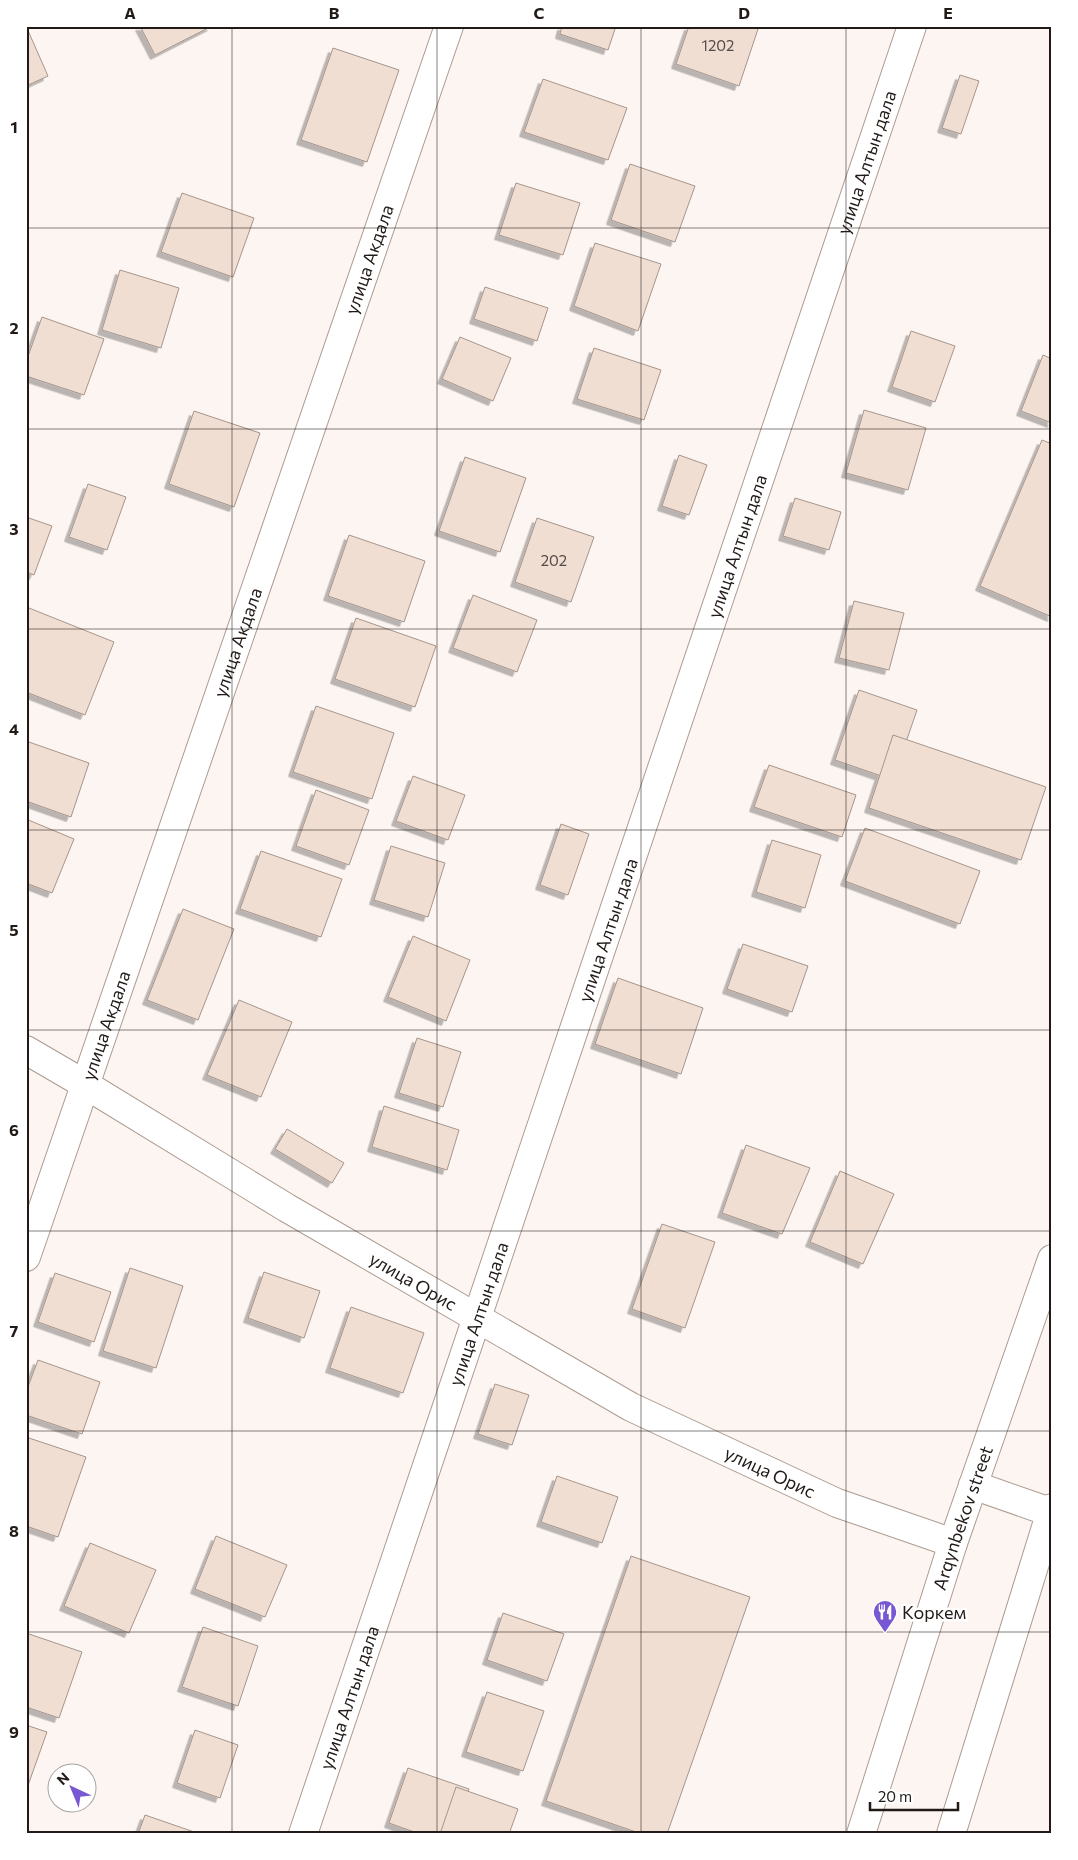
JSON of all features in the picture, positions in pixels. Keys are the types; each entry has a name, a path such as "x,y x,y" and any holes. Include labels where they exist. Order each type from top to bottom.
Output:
{"street":[{"name":"улица Акдала","path":"26,1257 449,26"},
{"name":"улица Алтын дала","path":"303,1834 912,26"},
{"name":"улица Орис","path":"26,1050 287,1208 631,1407 837,1504 953,1543"},
{"name":"Arqynbekov street","path":"861,1834 953,1543 1052,1259"},
{"path":"951,1834 1051,1510 973,1485"}],"building":[{"path":"26,26 48,76 26,86"},
{"path":"140,26 212,26 155,55"},
{"path":"562,26 616,26 608,50 560,34"},
{"path":"689,26 759,26 739,86 676,64"},
{"path":"333,48 399,70 367,162 301,140"},
{"path":"960,75 979,81 961,134 942,128"},
{"path":"543,79 627,108 608,160 524,132"},
{"path":"630,164 695,186 675,242 611,220"},
{"path":"516,183 580,203 563,255 499,235"},
{"path":"182,193 254,218 233,277 161,252"},
{"path":"595,243 661,264 638,331 574,306"},
{"path":"120,270 179,288 161,348 102,330"},
{"path":"485,287 548,308 537,341 474,319"},
{"path":"42,317 104,339 84,395 26,376 26,362"},
{"path":"911,331 955,346 935,402 892,387"},
{"path":"460,337 511,358 493,401 442,379"},
{"path":"594,348 661,370 644,420 577,399"},
{"path":"1043,355 1052,359 1052,423 1021,411"},
{"path":"864,410 926,428 908,490 846,473"},
{"path":"194,411 260,433 234,507 169,484"},
{"path":"1042,440 1052,444 1052,617 980,586"},
{"path":"679,455 707,465 689,515 662,506"},
{"path":"465,457 526,478 500,552 439,531"},
{"path":"88,484 126,497 107,550 69,537"},
{"path":"795,498 841,512 829,550 783,536"},
{"path":"26,517 52,526 34,575 26,572"},
{"path":"537,518 594,537 571,602 515,582"},
{"path":"349,535 425,561 404,622 328,596"},
{"path":"473,595 537,620 517,672 453,648"},
{"path":"854,601 904,613 889,670 839,658"},
{"path":"29,608 114,642 85,715 26,692 26,615"},
{"path":"356,618 436,646 415,707 335,679"},
{"path":"859,690 917,710 893,780 835,760"},
{"path":"316,706 394,733 372,799 293,772"},
{"path":"893,735 1046,787 1021,860 869,808"},
{"path":"26,741 89,763 71,817 26,801"},
{"path":"769,765 856,795 842,837 754,807"},
{"path":"413,776 465,795 448,840 396,821"},
{"path":"316,790 369,810 349,865 296,846"},
{"path":"26,819 74,839 52,893 26,883"},
{"path":"561,824 589,834 568,895 540,885"},
{"path":"865,828 980,871 960,924 845,881"},
{"path":"772,840 821,855 805,908 756,892"},
{"path":"391,846 445,863 428,917 374,900"},
{"path":"261,851 342,879 321,937 240,909"},
{"path":"183,909 234,929 198,1020 147,1000"},
{"path":"413,936 470,960 446,1021 388,997"},
{"path":"743,944 808,966 792,1012 727,989"},
{"path":"618,978 703,1008 681,1074 595,1044"},
{"path":"239,1000 292,1022 261,1097 207,1075"},
{"path":"417,1038 461,1052 443,1107 399,1093"},
{"path":"384,1106 459,1130 447,1170 372,1147"},
{"path":"287,1129 344,1163 332,1183 275,1149"},
{"path":"746,1145 810,1168 782,1234 722,1213"},
{"path":"840,1171 894,1194 863,1264 810,1242"},
{"path":"662,1224 715,1242 685,1328 632,1309"},
{"path":"130,1268 183,1286 156,1368 103,1351"},
{"path":"264,1272 320,1291 304,1338 248,1318"},
{"path":"55,1273 111,1292 94,1342 38,1322"},
{"path":"351,1307 424,1333 403,1393 330,1368"},
{"path":"38,1360 100,1382 82,1434 26,1415 26,1392"},
{"path":"495,1384 529,1395 512,1445 478,1434"},
{"path":"26,1437 86,1457 58,1537 26,1526"},
{"path":"557,1476 618,1497 602,1543 541,1522"},
{"path":"216,1536 287,1565 265,1617 195,1589"},
{"path":"90,1543 156,1570 129,1633 64,1606"},
{"path":"631,1556 750,1597 667,1834 642,1834 546,1801"},
{"path":"503,1613 564,1634 547,1681 487,1660"},
{"path":"203,1627 258,1646 238,1706 182,1687"},
{"path":"26,1633 82,1652 59,1718 26,1707"},
{"path":"487,1692 544,1711 523,1771 466,1752"},
{"path":"26,1725 47,1732 26,1791"},
{"path":"195,1730 238,1745 220,1798 177,1783"},
{"path":"408,1768 469,1789 454,1834 420,1834 389,1823"},
{"path":"456,1787 518,1809 509,1834 440,1834"},
{"path":"145,1815 200,1834 138,1834"}],"place":[{"name":"Коркем","path":"885,1633"}]}
